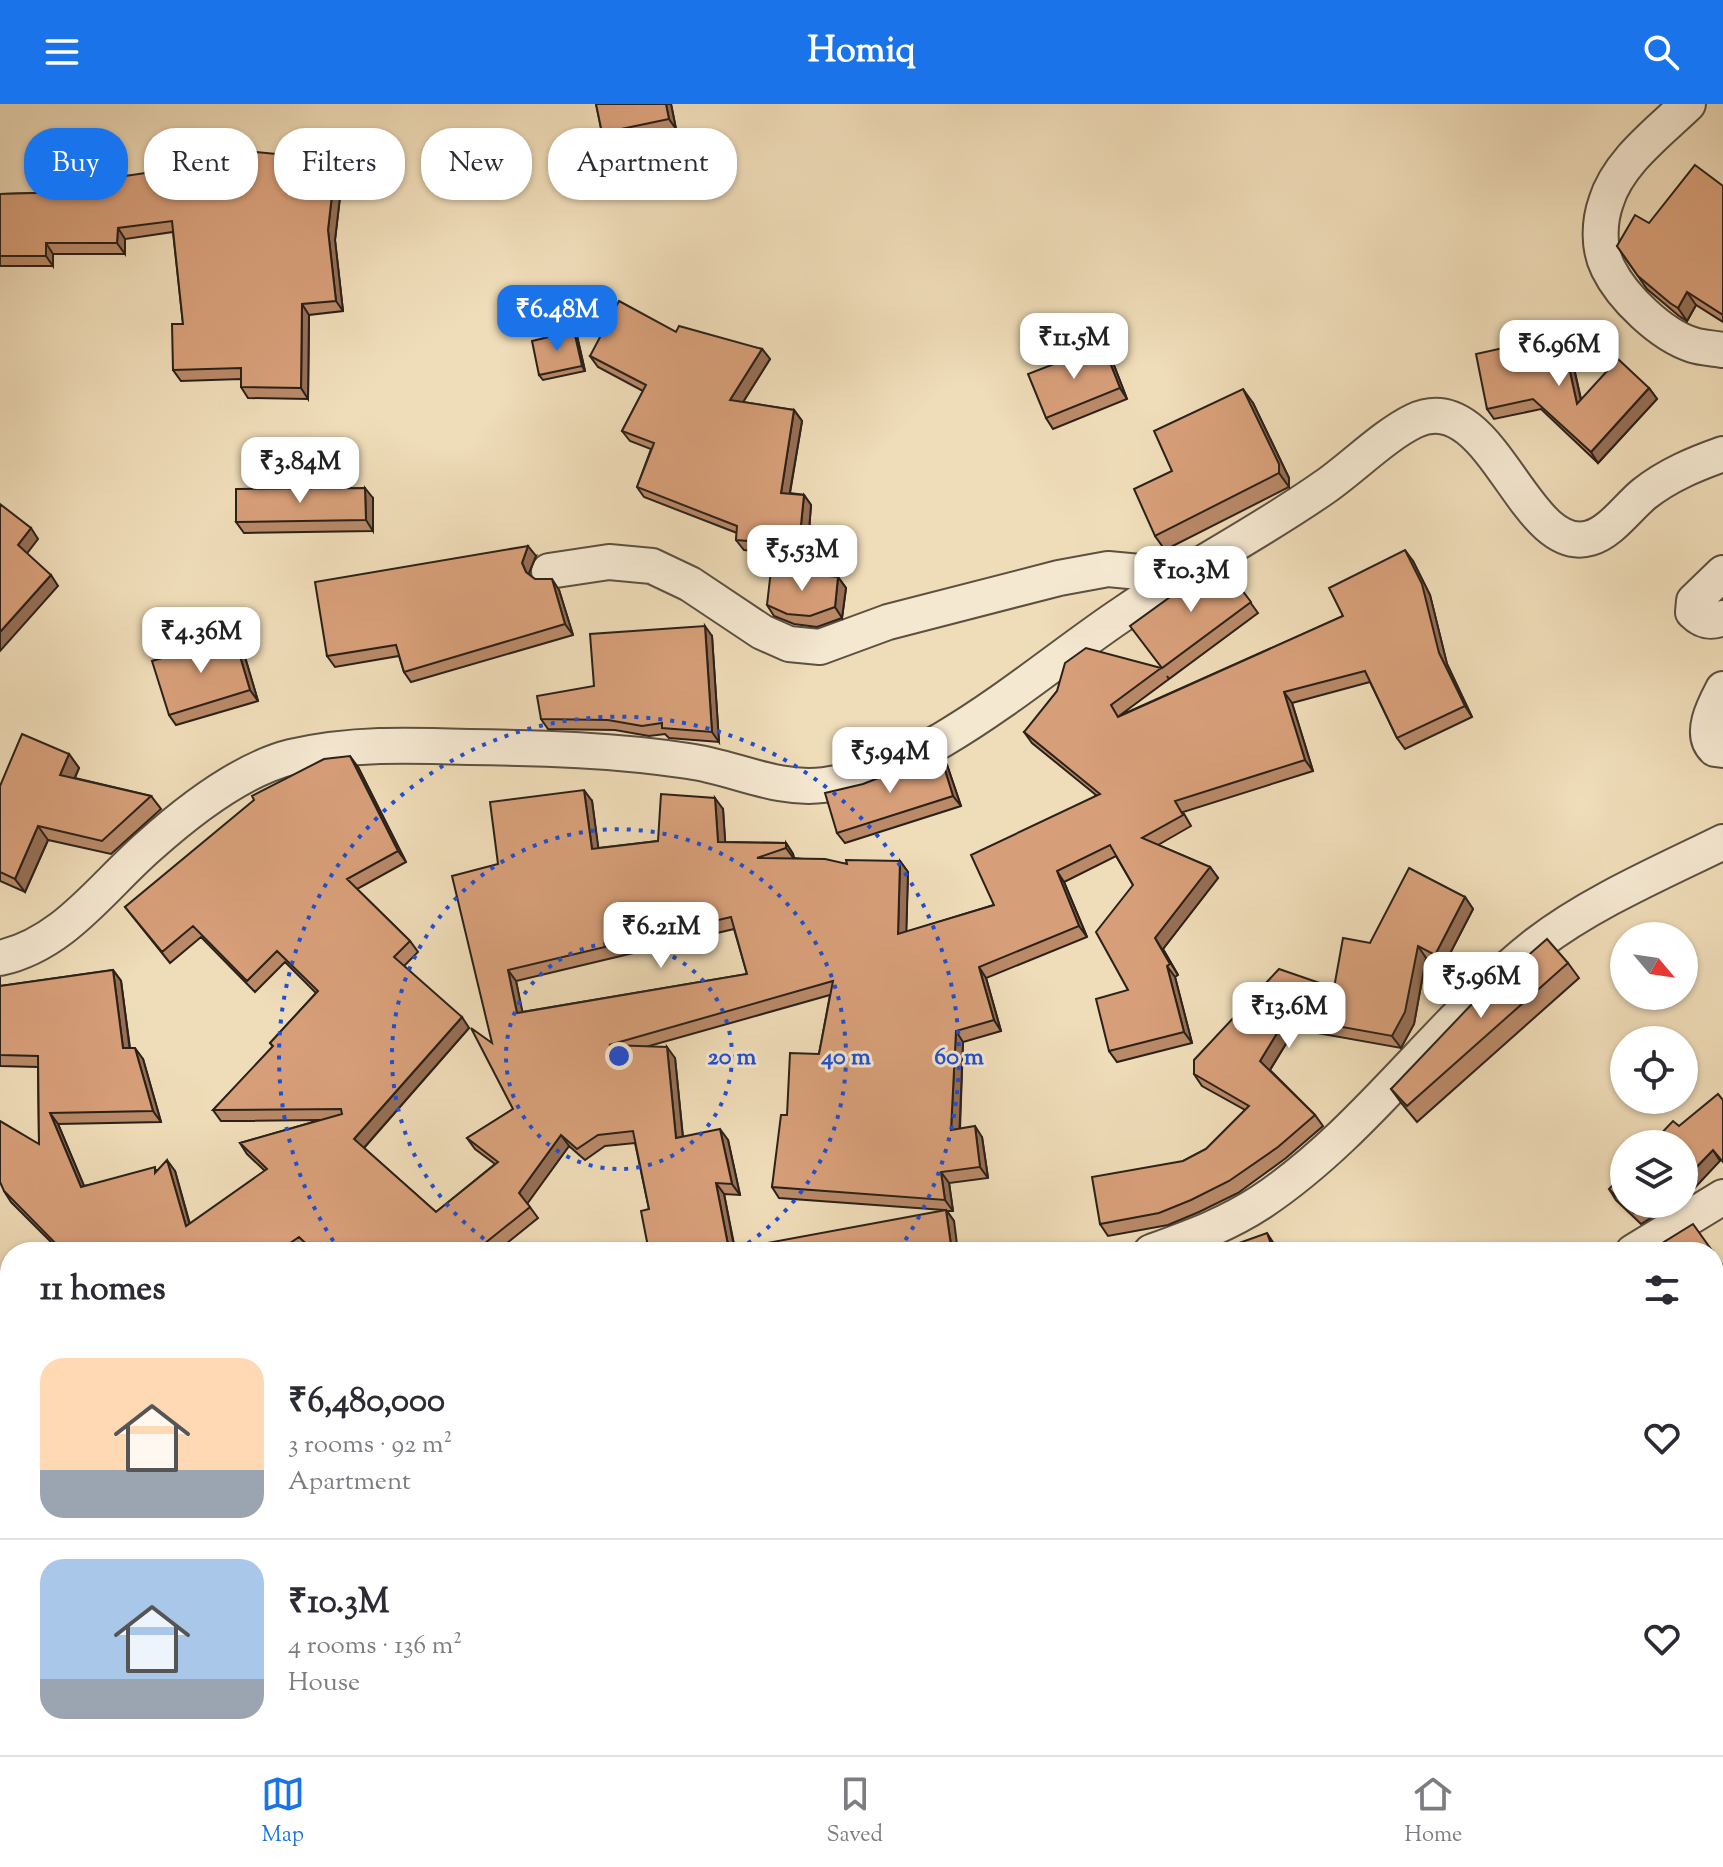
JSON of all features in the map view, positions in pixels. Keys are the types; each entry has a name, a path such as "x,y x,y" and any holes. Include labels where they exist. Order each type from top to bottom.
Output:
{"street":[{"path":"1688,104 1630,161 1606,200 1600,232 1607,267 1631,299 1665,329 1691,344 1723,350"},
{"path":"0,958 23,953 71,922 149,845 226,787 287,758 366,745 603,749 697,762 768,783 822,786 883,770 951,732 1172,583 1323,488 1415,421 1439,415 1460,423 1478,438 1542,518 1565,538 1589,538 1615,522 1654,487 1685,468 1723,454"},
{"path":"549,571 609,562 652,566 690,584 762,632 789,644 820,647 888,622 1059,578 1108,569 1140,572 1172,583"},
{"path":"1723,573 1694,601 1693,612 1701,620 1714,622 1723,618"},
{"path":"1723,689 1706,733 1708,743 1715,749 1723,750"},
{"path":"1178,1242 1215,1228 1262,1201 1366,1113 1466,1007 1538,943 1624,892 1723,842"},
{"path":"1649,1242 1723,1197"}],"building":[{"path":"596,104 666,104 669,119 626,128 601,128"},
{"path":"258,152 274,154 274,200 331,200 328,230 336,301 302,304 301,388 241,387 241,368 173,370 172,324 183,324 172,221 118,228 117,243 46,243 46,256 0,256 0,194 24,193 24,200 128,200 128,176 144,173 144,200 258,200"},
{"path":"1695,165 1723,186 1723,315 1687,292 1678,308 1670,303 1638,276 1617,246 1635,215 1649,223"},
{"path":"619,301 676,332 679,326 762,349 730,400 794,410 781,493 804,495 799,545 736,540 737,526 637,487 654,443 622,431 646,385 590,356"},
{"path":"574,331 582,366 539,375 532,341"},
{"path":"1562,335 1577,404 1618,359 1649,388 1591,452 1533,399 1487,409 1476,354"},
{"path":"1103,345 1120,388 1046,418 1028,374"},
{"path":"1243,389 1279,464 1279,473 1155,536 1134,489 1172,471 1154,431"},
{"path":"365,488 366,520 236,522 236,489"},
{"path":"0,504 31,528 18,545 51,575 0,632"},
{"path":"528,546 522,563 526,572 535,579 552,579 565,624 404,672 396,645 327,656 315,582"},
{"path":"1405,550 1422,584 1439,653 1465,706 1397,738 1365,671 1284,692 1305,760 1175,801 1183,815 1142,838 1210,867 1155,938 1170,964 1167,966 1184,1032 1109,1051 1096,999 1128,990 1096,932 1133,885 1110,845 1057,871 1079,926 979,967 994,1020 956,1031 951,1130 975,1126 980,1167 941,1172 945,1200 772,1187 781,1115 787,1115 790,1053 819,1054 833,981 609,1045 667,1047 676,1138 720,1129 732,1184 716,1183 727,1242 647,1242 641,1211 649,1209 633,1131 598,1135 577,1149 561,1135 519,1193 530,1207 486,1242 304,1242 299,1237 292,1242 54,1242 4,1191 0,1182 0,1121 39,1144 38,1056 0,1055 0,986 113,970 123,1048 135,1048 153,1111 50,1113 81,1187 155,1167 155,1173 167,1160 186,1226 267,1169 240,1143 342,1114 341,1109 213,1110 273,1046 270,1043 318,991 277,951 247,981 193,926 162,952 125,907 254,800 252,796 324,759 350,756 398,851 347,879 410,941 394,957 462,1017 354,1139 436,1212 498,1162 467,1138 513,1109 471,1028 492,1043 452,876 498,864 490,802 584,790 592,849 658,841 661,794 715,798 718,842 786,843 786,848 757,858 825,859 847,864 846,860 900,861 898,934 994,905 971,855 1100,794 1024,732 1057,691 1065,663 1086,648 1161,668 1111,705 1118,717 1343,616 1329,588","holes":["731,917 747,974 517,1013 508,970"]},
{"path":"1220,561 1251,602 1162,668 1130,626"},
{"path":"771,570 838,577 835,607 810,616 787,614 767,605"},
{"path":"705,626 712,732 662,728 662,723 642,726 608,720 541,719 537,696 594,686 590,634"},
{"path":"234,636 250,690 169,715 152,661"},
{"path":"22,734 69,754 60,775 151,796 102,841 38,826 15,879 0,872 0,786"},
{"path":"940,754 953,796 837,833 825,793 863,784"},
{"path":"1409,868 1465,897 1435,955 1418,946 1405,1012 1392,1036 1287,1017 1260,1061 1315,1115 1278,1147 1229,1181 1159,1213 1100,1224 1092,1177 1183,1161 1206,1149 1249,1106 1194,1074 1194,1060 1279,969 1334,988 1343,938 1370,943"},
{"path":"1547,939 1568,963 1407,1106 1391,1089 1470,1006"},
{"path":"1718,1094 1723,1100 1723,1162 1713,1150 1698,1166 1698,1130 1664,1130 1673,1121 1679,1126 1698,1114 1698,1110"},
{"path":"946,1210 951,1242 772,1242"},
{"path":"1693,1224 1706,1242 1664,1242"},
{"path":"1267,1233 1270,1242 1242,1242"}]}
